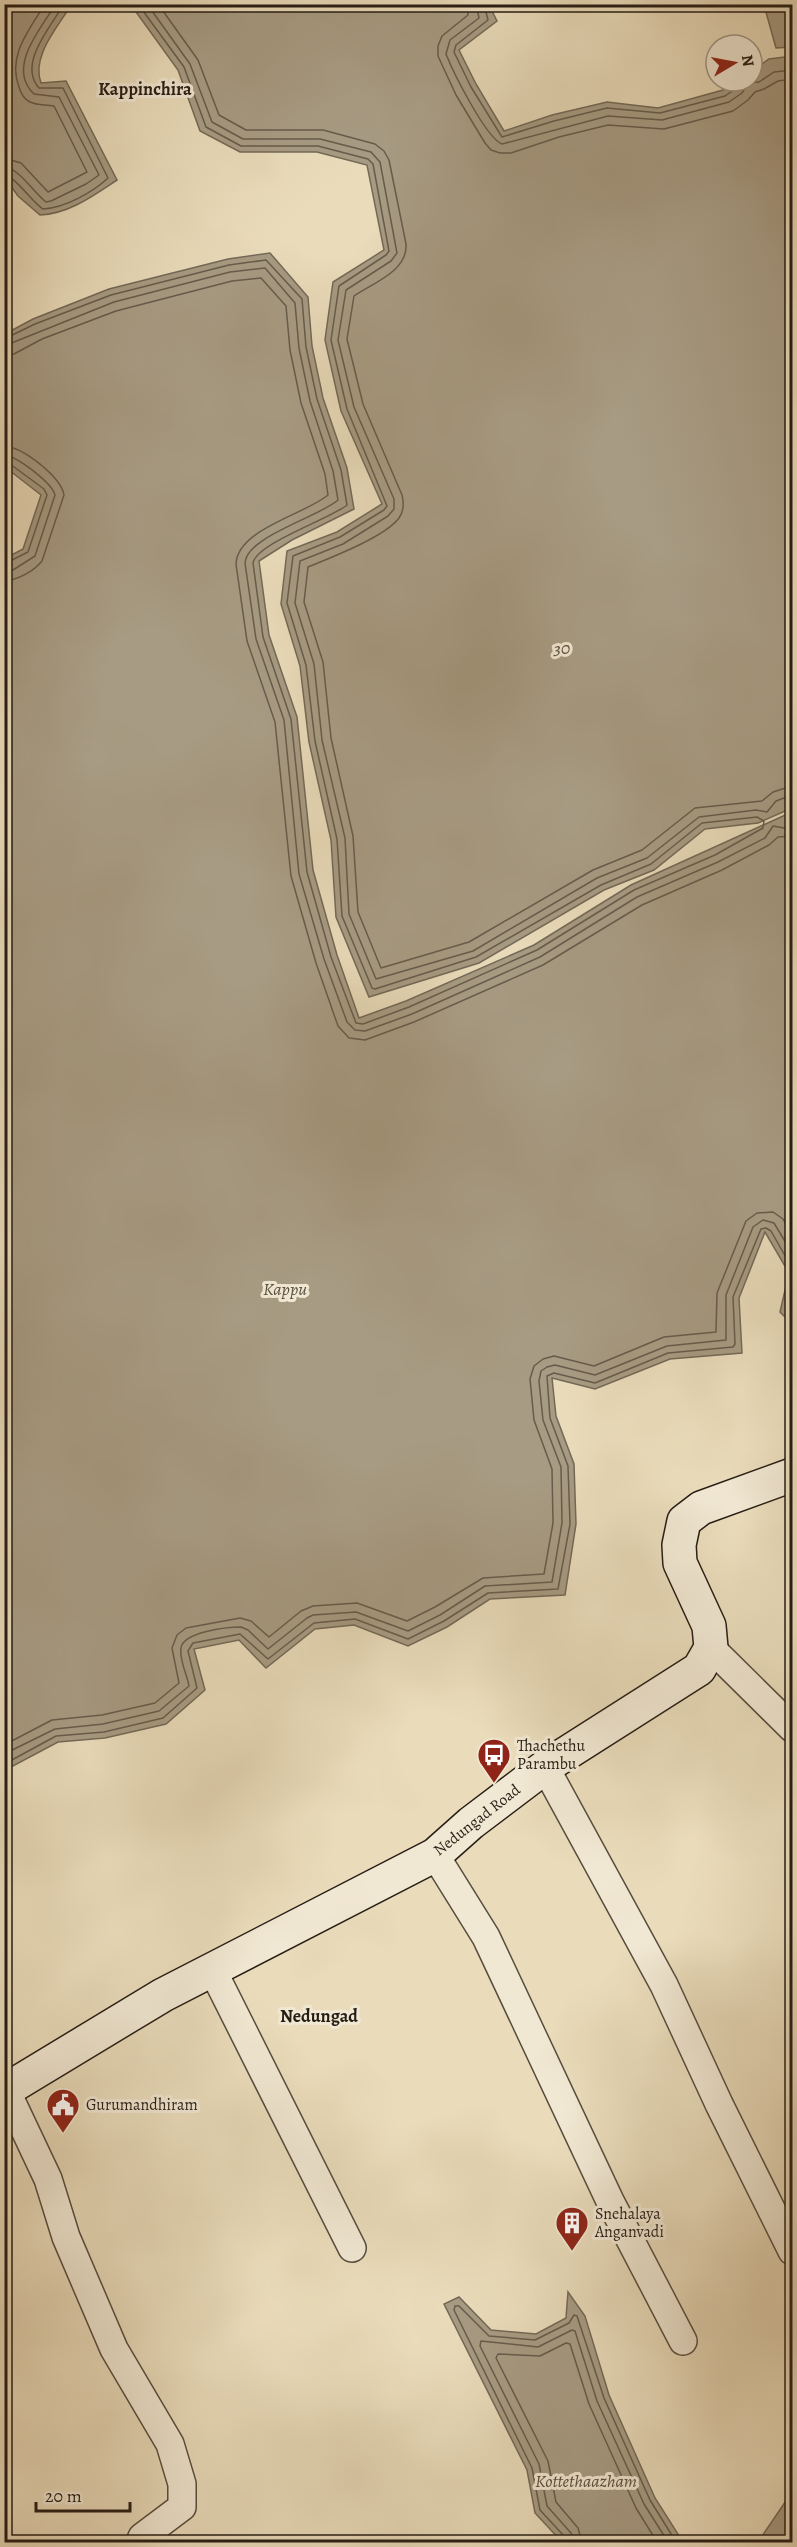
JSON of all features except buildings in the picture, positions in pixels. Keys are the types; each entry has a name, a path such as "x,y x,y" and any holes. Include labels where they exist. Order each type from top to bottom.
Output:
{"main road":[{"path":"711,1648 709,1626 680,1563 679,1545 684,1521 702,1508 792,1475"},
{"name":"Nedungad Road","path":"5,2091 163,1995 435,1855 471,1823 545,1767 699,1669 711,1648"}],"street":[{"path":"711,1648 792,1728"},
{"path":"545,1767 664,1985 719,2104 792,2251"},
{"path":"435,1855 486,1937 610,2200 683,2341"},
{"path":"212,1969 352,2248"},
{"path":"5,2091 48,2179 66,2237 114,2349 170,2444 182,2484 182,2507 142,2537 140,2542"}],"water":[{"path":"5,4 71,5 43,52 39,73 41,83 66,81 117,180 81,203 51,214 40,215 18,196 5,178"},
{"name":"30","path":"131,5 489,5 497,21 459,50 504,131 552,115 607,102 658,108 712,93 764,93 764,63 769,59 792,56 792,808 758,823 705,829 654,870 604,890 479,963 369,997 336,917 331,840 309,742 300,666 281,604 287,551 337,532 382,504 341,411 325,340 333,282 384,250 367,165 317,152 240,152 200,131 178,70"},
{"path":"764,5 792,5 792,47 776,48"},
{"name":"Kappu","path":"270,253 308,297 312,346 323,398 347,468 354,509 292,540 259,561 269,635 297,717 313,870 337,955 359,1018 406,1001 534,945 631,885 792,812 792,1324 780,1312 789,1273 765,1232 739,1298 742,1353 670,1359 595,1389 552,1378 556,1416 574,1464 576,1524 565,1595 490,1599 447,1627 408,1646 354,1625 315,1629 266,1668 239,1640 194,1649 205,1690 166,1724 105,1738 58,1742 11,1767 5,1767 4,559 23,549 41,495 5,467 5,334 33,319 109,289 228,259"},
{"name":"Kottethaazham","path":"568,2292 585,2316 609,2395 655,2498 683,2542 562,2542 535,2513 527,2470 444,2304 459,2297 491,2330 536,2334 566,2318"},
{"path":"792,2492 792,2542 758,2542"}],"place":[{"name":"Thachethu Parambu","path":"494,1784"},
{"name":"Gurumandhiram","path":"63,2134"},
{"name":"Snehalaya Anganvadi","path":"572,2252"}],"district":[{"name":"Kappinchira","path":"145,89"},
{"name":"Nedungad","path":"319,2016"}]}
